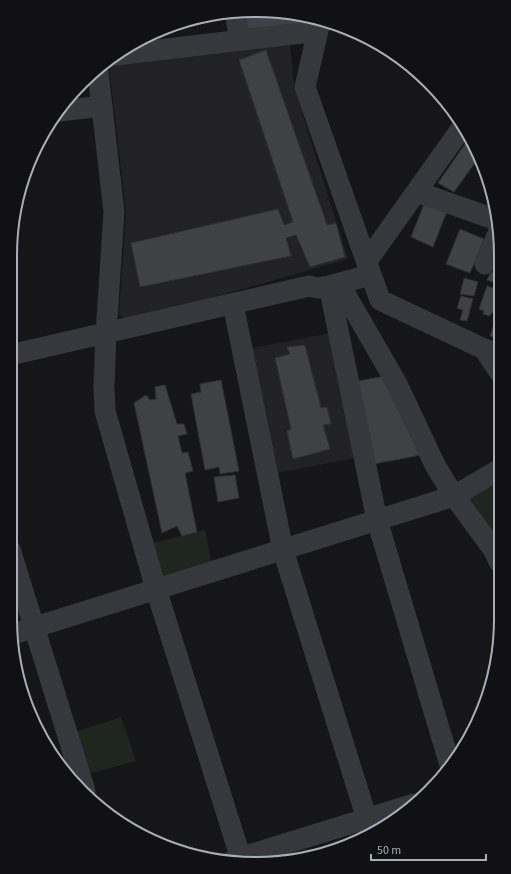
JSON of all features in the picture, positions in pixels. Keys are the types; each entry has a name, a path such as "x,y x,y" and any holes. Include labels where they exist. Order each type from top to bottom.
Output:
{"street":[{"path":"236,18 239,39"},
{"path":"129,53 239,39 319,26 305,87 380,300 492,352"},
{"path":"98,76 114,212 106,334 104,386 105,411 156,589 238,856"},
{"path":"66,110 102,106"},
{"path":"17,353 309,286 318,288 334,285 368,268 417,192 459,131"},
{"path":"417,192 491,218"},
{"path":"486,264 493,245"},
{"path":"334,285 397,384 435,465 454,496 494,551"},
{"path":"334,285 377,520 448,759"},
{"path":"233,304 283,550 369,826"},
{"path":"18,633 454,496 494,473"},
{"path":"17,573 82,782"},
{"path":"252,857 369,826 389,816"}],"shaded area":[{"path":"290,43 294,87 348,259 128,322 119,315 126,212 109,67 116,62"},
{"path":"335,332 360,457 272,474 247,349"},
{"path":"494,479 494,545 461,498"},
{"path":"205,530 212,565 164,580 153,543"},
{"path":"121,717 136,761 88,774 75,732"}],"building":[{"path":"242,18 287,19 310,24 310,24 244,29"},
{"path":"266,50 327,225 336,223 345,257 310,267 296,235 286,238 291,256 140,287 131,243 278,209 284,225 293,222 239,60"},
{"path":"466,143 475,162 454,192 438,183"},
{"path":"424,204 447,211 433,247 411,237"},
{"path":"460,229 484,239 470,273 446,264"},
{"path":"491,272 494,273 494,282 487,280"},
{"path":"464,278 478,282 474,296 460,294"},
{"path":"487,286 494,288 493,313 491,313 490,316 483,314 484,311 479,309"},
{"path":"461,296 473,299 467,321 460,320 463,310 457,308"},
{"path":"494,324 494,337 490,336"},
{"path":"305,345 321,408 327,407 331,424 323,425 330,449 293,459 287,431 291,429 275,358 290,354 287,347"},
{"path":"385,376 426,454 369,465 353,382"},
{"path":"221,380 239,471 220,474 219,467 205,470 191,394 201,392 200,384"},
{"path":"165,385 177,424 184,424 187,434 178,436 182,453 188,452 193,471 185,473 197,532 182,536 177,526 162,533 134,403 146,395 150,400 156,399 155,387"},
{"path":"235,475 239,498 218,502 214,477"}]}
